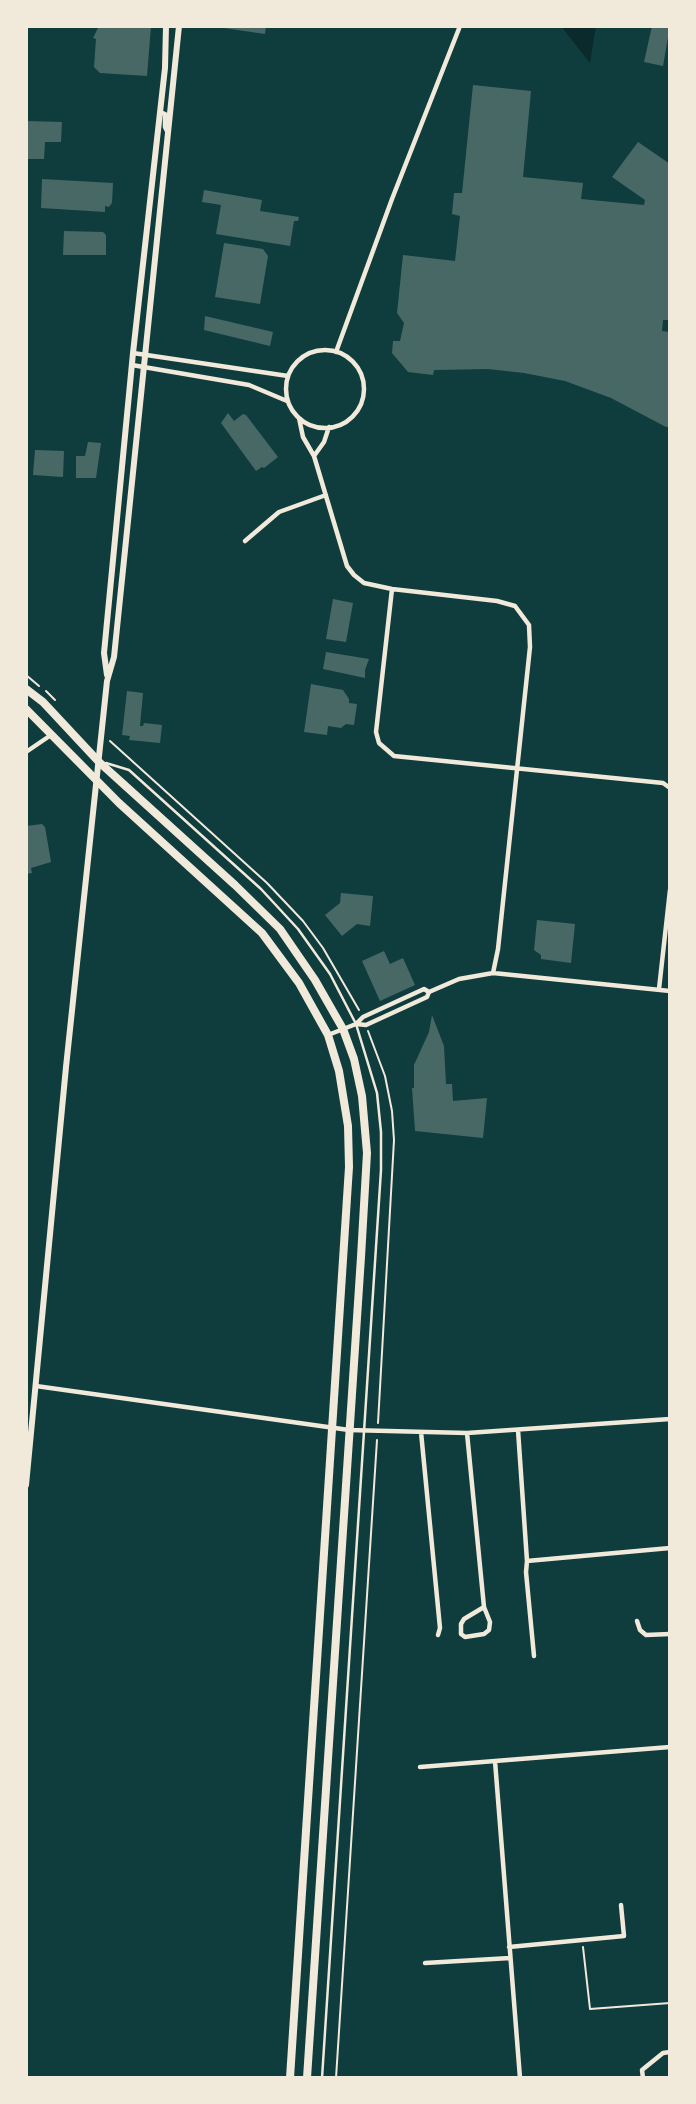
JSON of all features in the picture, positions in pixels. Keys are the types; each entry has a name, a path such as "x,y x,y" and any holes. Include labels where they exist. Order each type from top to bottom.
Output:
{"main road":[{"path":"26,689 43,702 99,762 280,929 316,980 343,1030 354,1059 362,1096 367,1143 307,2078"},
{"path":"26,709 97,781 262,933 299,982 328,1035 339,1071 349,1146 290,2078"}],"street":[{"path":"107,681 104,653 160,112 166,26"},
{"path":"26,1485 66,1068 107,681 114,657 180,26"},
{"path":"336,352 460,26"},
{"path":"160,112 165,114 164,127 168,134"},
{"path":"299,418 308,424 329,427 346,422 353,416 363,398 364,386 361,375 346,356 324,350 302,357 288,376 286,389 288,401 299,418 303,437 314,456 347,566 363,583 497,601 515,606 529,625 530,647 498,949 493,973"},
{"path":"133,353 288,376"},
{"path":"132,365 249,384 288,401"},
{"path":"314,456 324,442 329,427"},
{"path":"245,541 279,512 326,495"},
{"path":"392,589 376,732 379,743 394,756 663,783 670,788"},
{"path":"26,752 51,735"},
{"path":"659,989 670,890"},
{"path":"356,1024 366,1025 459,979 493,973 670,990"},
{"path":"328,1035 356,1024 362,1017 424,989 429,992"},
{"path":"36,1386 349,1430 467,1433 670,1419"},
{"path":"518,1430 534,1656"},
{"path":"421,1432 440,1628 438,1635"},
{"path":"467,1433 484,1607 490,1622 489,1630 477,1636 465,1637 461,1634 464,1619 484,1607"},
{"path":"527,1561 670,1548"},
{"path":"637,1621 640,1630 646,1635 670,1634"},
{"path":"420,1767 670,1747"},
{"path":"495,1761 520,2078"},
{"path":"509,1947 624,1936 621,1905"},
{"path":"425,1963 510,1958"},
{"path":"643,2078 642,2070 663,2053 670,2052"}],"lane":[{"path":"99,762 129,770 280,908 323,963 356,1024 377,1093 381,1171 322,2078"}],"path":[{"path":"355,1002 362,1017"},
{"path":"366,1025 385,1076 394,1140 379,1409"},
{"path":"336,2078 376,1459"},
{"path":"582,1940 590,2009 670,2003"}],"water":[{"path":"561,26 596,26 590,63"}],"building":[{"path":"95,26 151,26 147,76 100,73 94,67 96,39 93,38 98,28"},
{"path":"210,26 266,26 265,34"},
{"path":"652,26 670,26 663,66 644,62"},
{"path":"473,85 531,91 523,177 583,183 581,199 644,205 645,200 612,177 638,142 670,164 670,320 663,320 662,331 670,332 670,426 666,427 611,398 565,381 488,369 434,370 433,375 408,372 392,353 393,341 400,341 404,323 397,313 403,255 455,261 460,216 452,214 454,193 462,193"},
{"path":"26,121 62,122 61,142 45,142 44,159 26,159"},
{"path":"42,179 113,183 112,203 109,207 105,206 105,212 41,208"},
{"path":"204,190 262,200 260,211 299,217 298,221 294,221 290,246 216,234 221,205 202,202"},
{"path":"64,231 103,232 106,235 106,255 63,255"},
{"path":"224,243 263,249 268,256 260,304 215,297"},
{"path":"205,316 273,332 270,346 204,330"},
{"path":"228,413 234,421 243,414 246,415 278,457 256,471 221,423"},
{"path":"88,442 101,443 96,478 76,478 76,456 85,456"},
{"path":"35,450 64,451 63,477 33,475"},
{"path":"333,599 353,603 346,642 326,639"},
{"path":"326,652 369,659 365,678 323,669"},
{"path":"311,684 343,690 349,703 357,704 354,725 346,724 341,728 328,726 327,735 304,732"},
{"path":"127,691 143,693 140,726 144,723 162,725 160,743 129,740 130,736 122,735"},
{"path":"42,824 45,827 51,862 31,868 32,873 26,874 26,826"},
{"path":"341,893 373,896 370,926 357,924 342,936 325,915 340,903"},
{"path":"537,920 575,924 571,963 541,959 541,955 534,950"},
{"path":"384,951 390,964 403,958 415,985 380,1001 362,961"},
{"path":"432,1015 444,1046 446,1084 452,1084 453,1101 487,1098 483,1138 415,1131 412,1088 414,1065 429,1032"}]}
